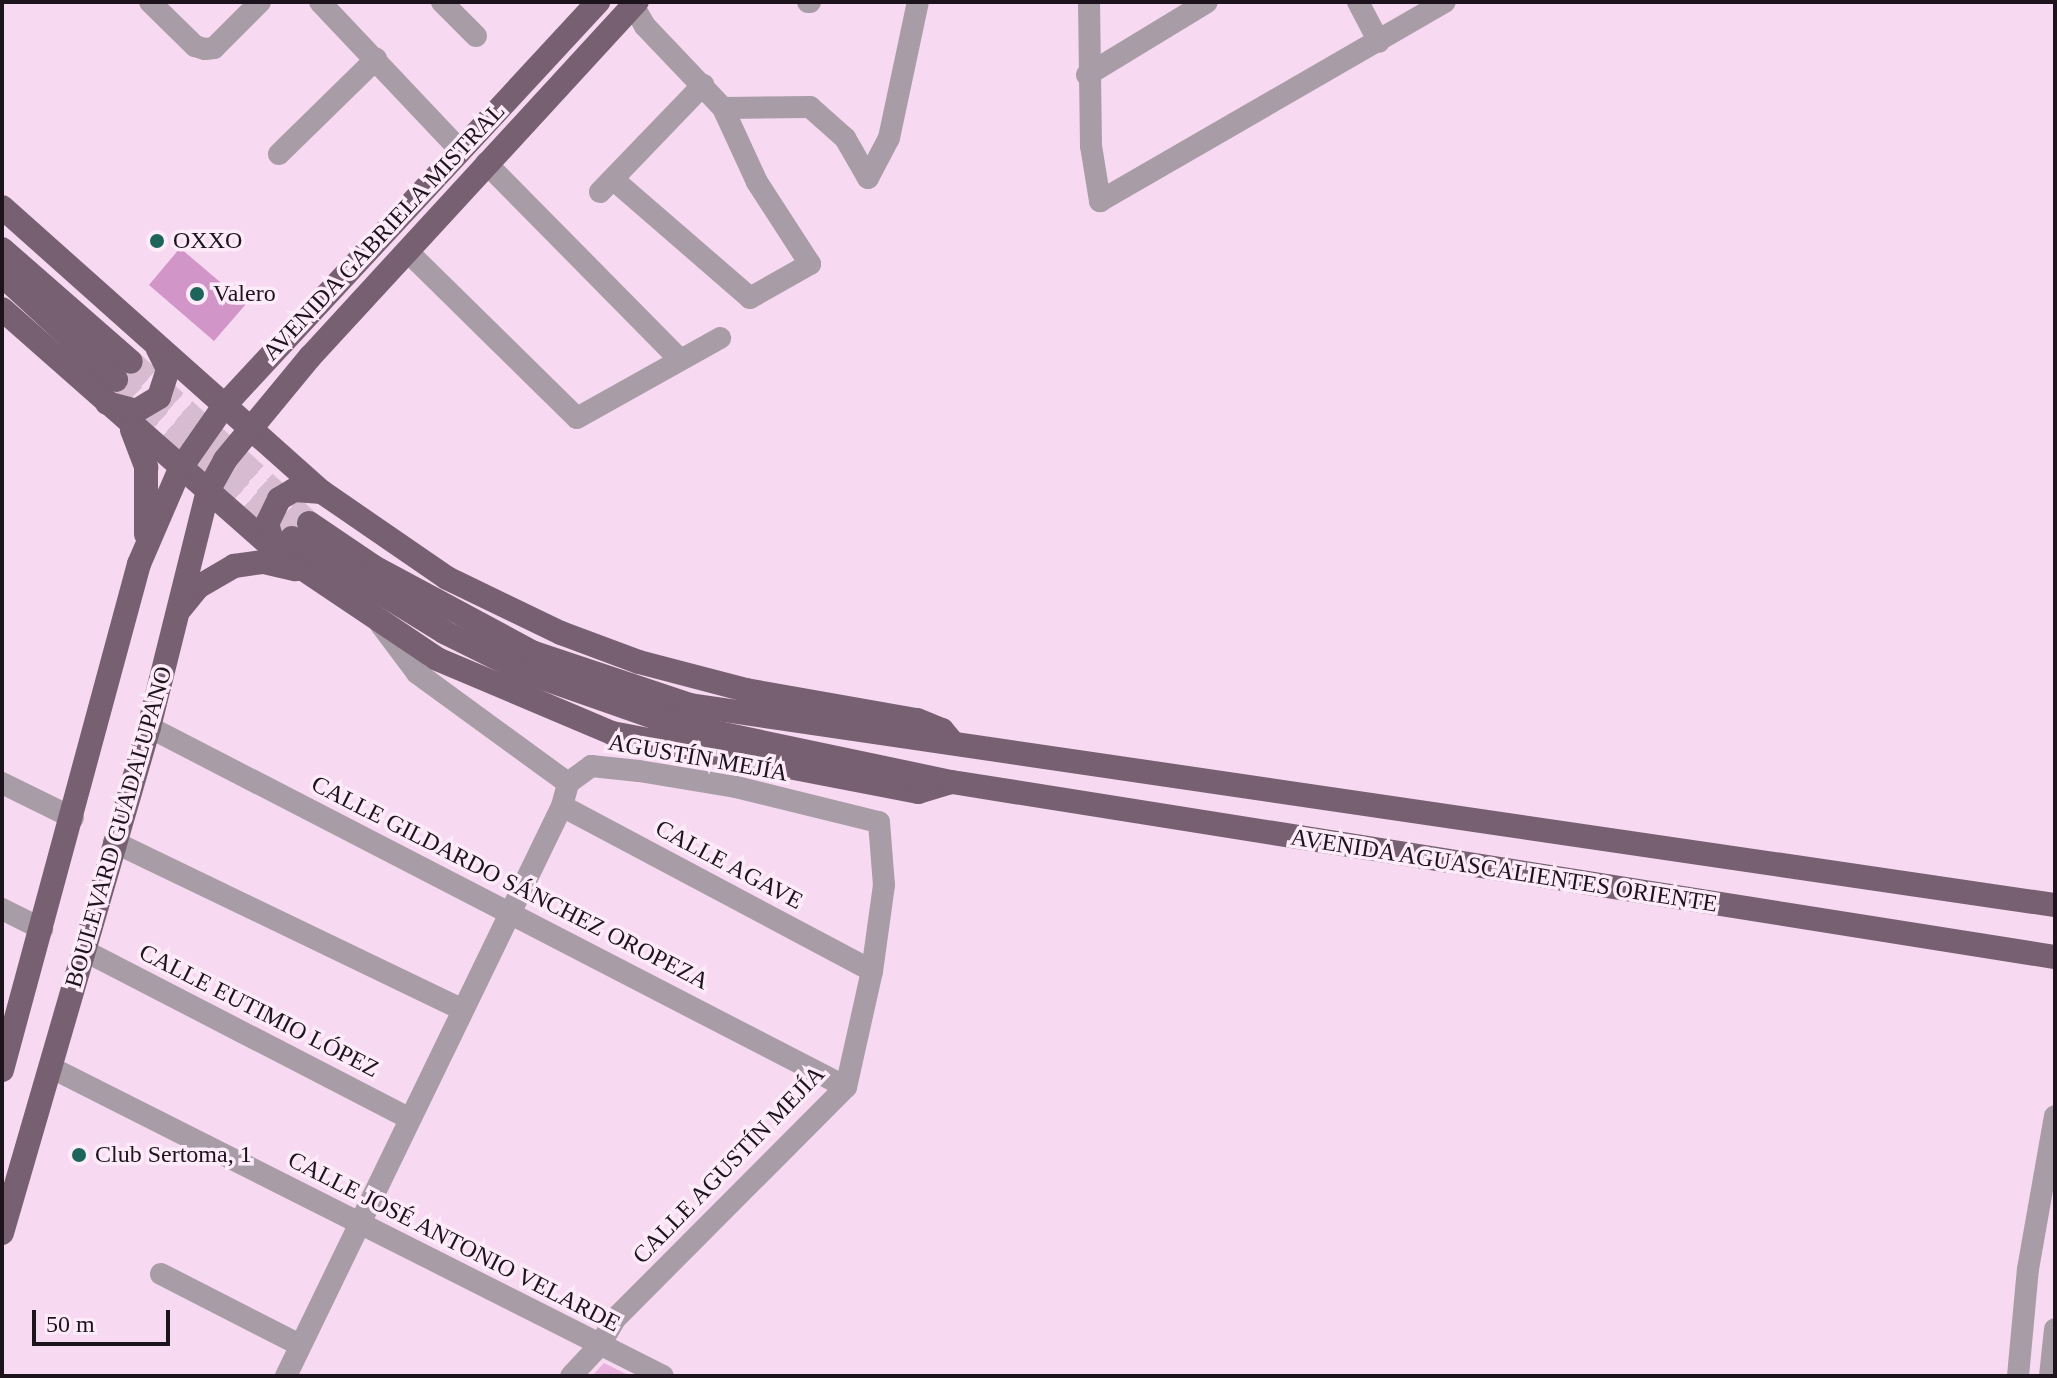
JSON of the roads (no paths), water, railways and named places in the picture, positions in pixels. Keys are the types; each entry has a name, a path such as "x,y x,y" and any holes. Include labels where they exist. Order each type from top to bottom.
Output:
{"main road":[{"name":"AVENIDA GABRIELA MISTRAL","path":"180,469 224,406 598,2"},
{"name":"AVENIDA GABRIELA MISTRAL","path":"251,430 407,251 634,3"},
{"name":"AVENIDA AGUASCALIENTES ORIENTE","path":"2,207 322,492 447,578 561,633 691,677 917,720 942,730 954,745"},
{"path":"2,249 124,371 2,275"},
{"name":"AVENIDA AGUASCALIENTES ORIENTE","path":"2,309 131,428 208,491 292,537 464,619 606,680 690,705 776,721 1515,822 2055,905"},
{"path":"105,402 119,410 136,411 159,397 168,369 155,345"},
{"path":"131,428 146,467 146,546"},
{"name":"BOULEVARD GUADALUPANO","path":"2,1233 149,727 208,491 225,460 251,430"},
{"name":"BOULEVARD GUADALUPANO","path":"4,1055 73,818 146,546 180,469"},
{"path":"292,537 267,524 273,507 294,490 322,492"},
{"name":"AVENIDA AGUASCALIENTES ORIENTE","path":"292,537 307,575 380,624 487,683 612,733 918,792 952,782"},
{"name":"AVENIDA AGUASCALIENTES ORIENTE","path":"292,537 444,632 595,700 671,723 952,782 2055,957"},
{"path":"175,621 198,587 234,566 279,564 307,575"}],"street":[{"path":"150,2 195,46 205,49 214,48 260,2"},
{"path":"320,2 459,149"},
{"path":"723,108 810,107 845,138 868,178 889,138 918,2"},
{"path":"1089,2 1087,75 1100,201 1445,2"},
{"path":"1087,75 1207,2"},
{"path":"1358,2 1379,42"},
{"path":"445,3 476,36"},
{"path":"634,3 723,108 757,182 810,264 750,298 607,186 703,85"},
{"path":"279,154 376,59"},
{"path":"486,163 680,360"},
{"path":"407,251 577,418 720,338"},
{"path":"286,1376 461,1009 562,806 568,783 417,673 380,624"},
{"name":"CALLE GILDARDO SÁNCHEZ OROPEZA","path":"149,727 510,909 846,1087"},
{"name":"AGUSTÍN MEJÍA","path":"568,783 591,766 639,771 736,787 879,822"},
{"path":"2,783 73,818"},
{"name":"CALLE AGAVE","path":"562,806 872,971"},
{"name":"CALLE AGUSTÍN MEJÍA","path":"571,1376 600,1345 615,1319 846,1087 872,971 884,885 879,822"},
{"path":"114,842 461,1009"},
{"path":"2,909 42,929"},
{"name":"CALLE EUTIMIO LÓPEZ","path":"85,951 409,1118"},
{"name":"CALLE JOSÉ ANTONIO VELARDE","path":"50,1067 663,1376"},
{"path":"2018,1376 2028,1269 2055,1116"},
{"path":"161,1274 300,1345"},
{"path":"2050,1376 2055,1329"}],"tunnel":[{"path":"131,362 309,523"},
{"path":"116,380 292,538"}],"place":[{"name":"OXXO","path":"157,241"},
{"name":"Valero","path":"197,294"},
{"name":"Club Sertoma, 1","path":"79,1155"}]}
